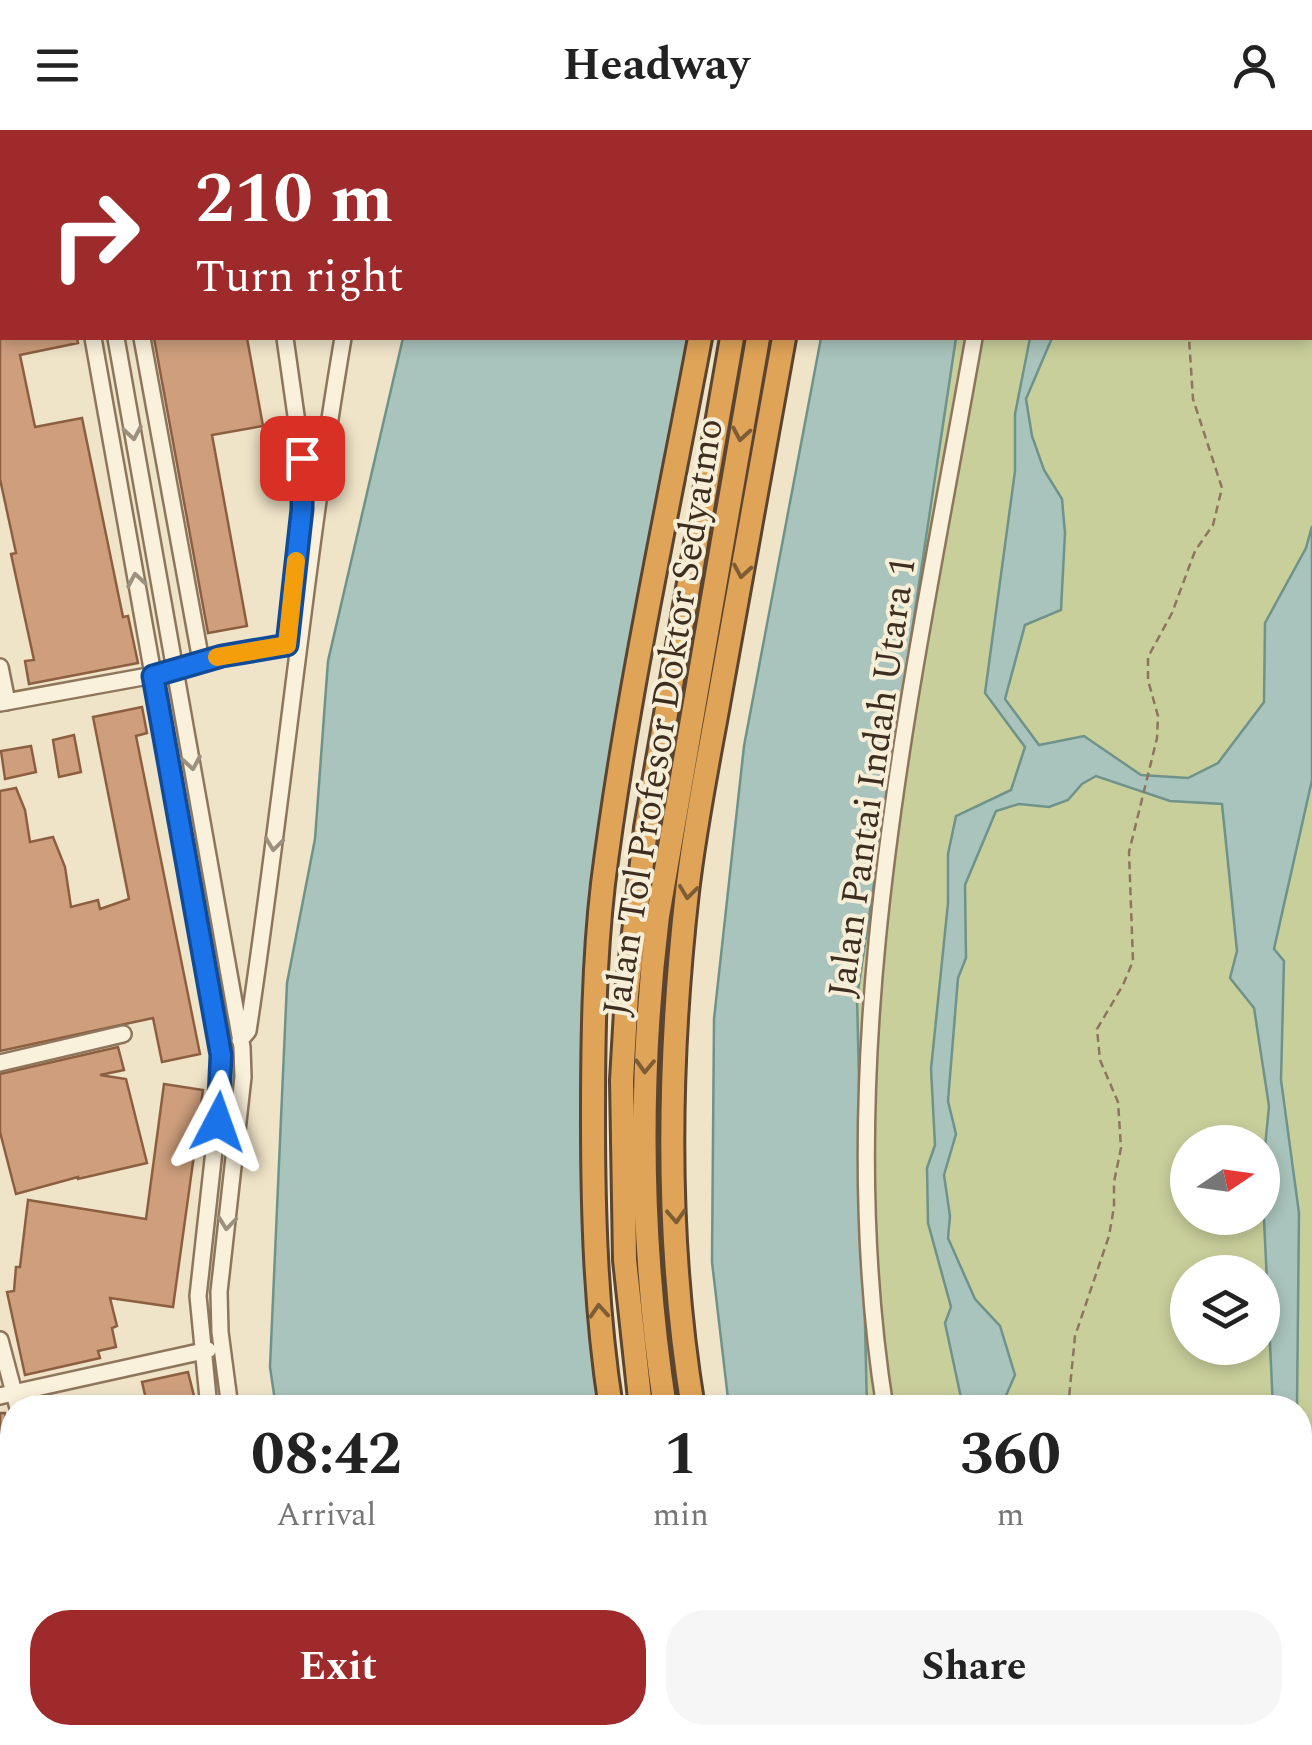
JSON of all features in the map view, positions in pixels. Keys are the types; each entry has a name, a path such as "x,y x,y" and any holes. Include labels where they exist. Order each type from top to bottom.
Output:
{"highway":[{"name":"Jalan Tol Profesor Doktor Sedyatmo","path":"609,1395 594,1216 593,1058 603,887 622,760 700,340"},
{"name":"Jalan Tol Profesor Doktor Sedyatmo","path":"639,1395 625,1260 622,1080 627,994 646,828 732,340"},
{"name":"Jalan Tol Profesor Doktor Sedyatmo","path":"663,1395 646,1248 643,1152 649,989 658,916 758,340"},
{"name":"Jalan Tol Profesor Doktor Sedyatmo","path":"691,1395 680,1305 675,1205 676,1037 684,928 706,774 784,340"}],"street":[{"path":"92,340 221,1055 221,1087 198,1296 207,1395"},
{"path":"116,340 240,1040 243,1077 219,1292 228,1395"},
{"path":"142,340 201,661"},
{"path":"240,1040 248,1030 267,905 302,509 302,458 285,340"},
{"path":"293,644 343,340"},
{"name":"Jalan Pantai Indah Utara 1","path":"883,1395 873,1333 866,1182 868,1024 895,788 974,340"},
{"path":"302,458 322,459"},
{"path":"0,666 3,703 153,676 201,661 293,644"},
{"path":"0,1063 123,1034"},
{"path":"0,1340 10,1395"},
{"path":"23,1395 222,1348"}],"path":[{"path":"1069,1395 1074,1336 1109,1236 1121,1148 1122,1118 1100,1060 1097,1029 1124,985 1132,961 1129,852 1157,738 1158,716 1148,680 1148,658 1172,613 1195,551 1213,525 1222,488 1192,399 1190,340"}],"green space":[{"path":"956,340 1312,340 1312,1395 864,1395 857,997"}],"water":[{"path":"403,340 694,340 596,898 604,1395 274,1395 270,1367 287,983 315,839 328,661"},
{"path":"821,340 956,340 857,997 867,1395 728,1395 712,1262 714,1019 744,746"},
{"path":"1030,340 1051,340 1026,399 1032,436 1044,470 1062,499 1065,533 1061,610 1025,625 1005,699 1039,745 1084,736 1141,775 1188,778 1218,763 1264,702 1265,623 1306,548 1312,526 1312,780 1274,949 1284,961 1281,1080 1299,1213 1297,1395 1272,1395 1271,1365 1280,1365 1280,1255 1266,1255 1265,1235 1280,1235 1280,1125 1267,1125 1269,1106 1254,1008 1230,978 1237,951 1222,804 1170,801 1096,776 1082,784 1068,800 1049,807 1019,804 996,811 965,885 966,958 958,978 948,1101 956,1134 944,1175 950,1216 948,1238 975,1299 1000,1326 1015,1375 1006,1395 960,1395 945,1323 951,1307 928,1223 927,1168 935,1145 931,1069 948,903 948,854 956,816 1011,790 1025,747 985,693 1015,471 1015,414"}],"building":[{"path":"0,340 77,340 78,343 20,355 35,427 82,418 123,617 128,616 138,663 29,684 25,661 34,660 11,554 16,553 0,479"},
{"path":"154,340 247,340 263,426 212,435 247,626 208,633"},
{"path":"142,707 147,733 136,736 200,1054 162,1062 153,1018 0,1051 0,791 16,788 25,810 30,842 53,837 65,867 71,907 98,900 100,909 129,899 93,717"},
{"path":"74,735 81,772 59,777 53,740"},
{"path":"31,746 36,772 5,779 1,751"},
{"path":"118,1047 124,1070 100,1075 126,1079 147,1163 16,1194 0,1132 0,1074"},
{"path":"164,1084 203,1090 173,1307 110,1298 117,1326 112,1328 116,1347 98,1351 100,1358 25,1375 7,1292 14,1291 16,1267 20,1267 28,1200 146,1219"},
{"path":"188,1372 194,1395 145,1395 142,1382"}],"slow traffic":[{"path":"217,657 287,645 296,561"}],"route":[{"path":"218,1122 221,1055 153,676 222,656 287,645 302,509 302,458"}]}
